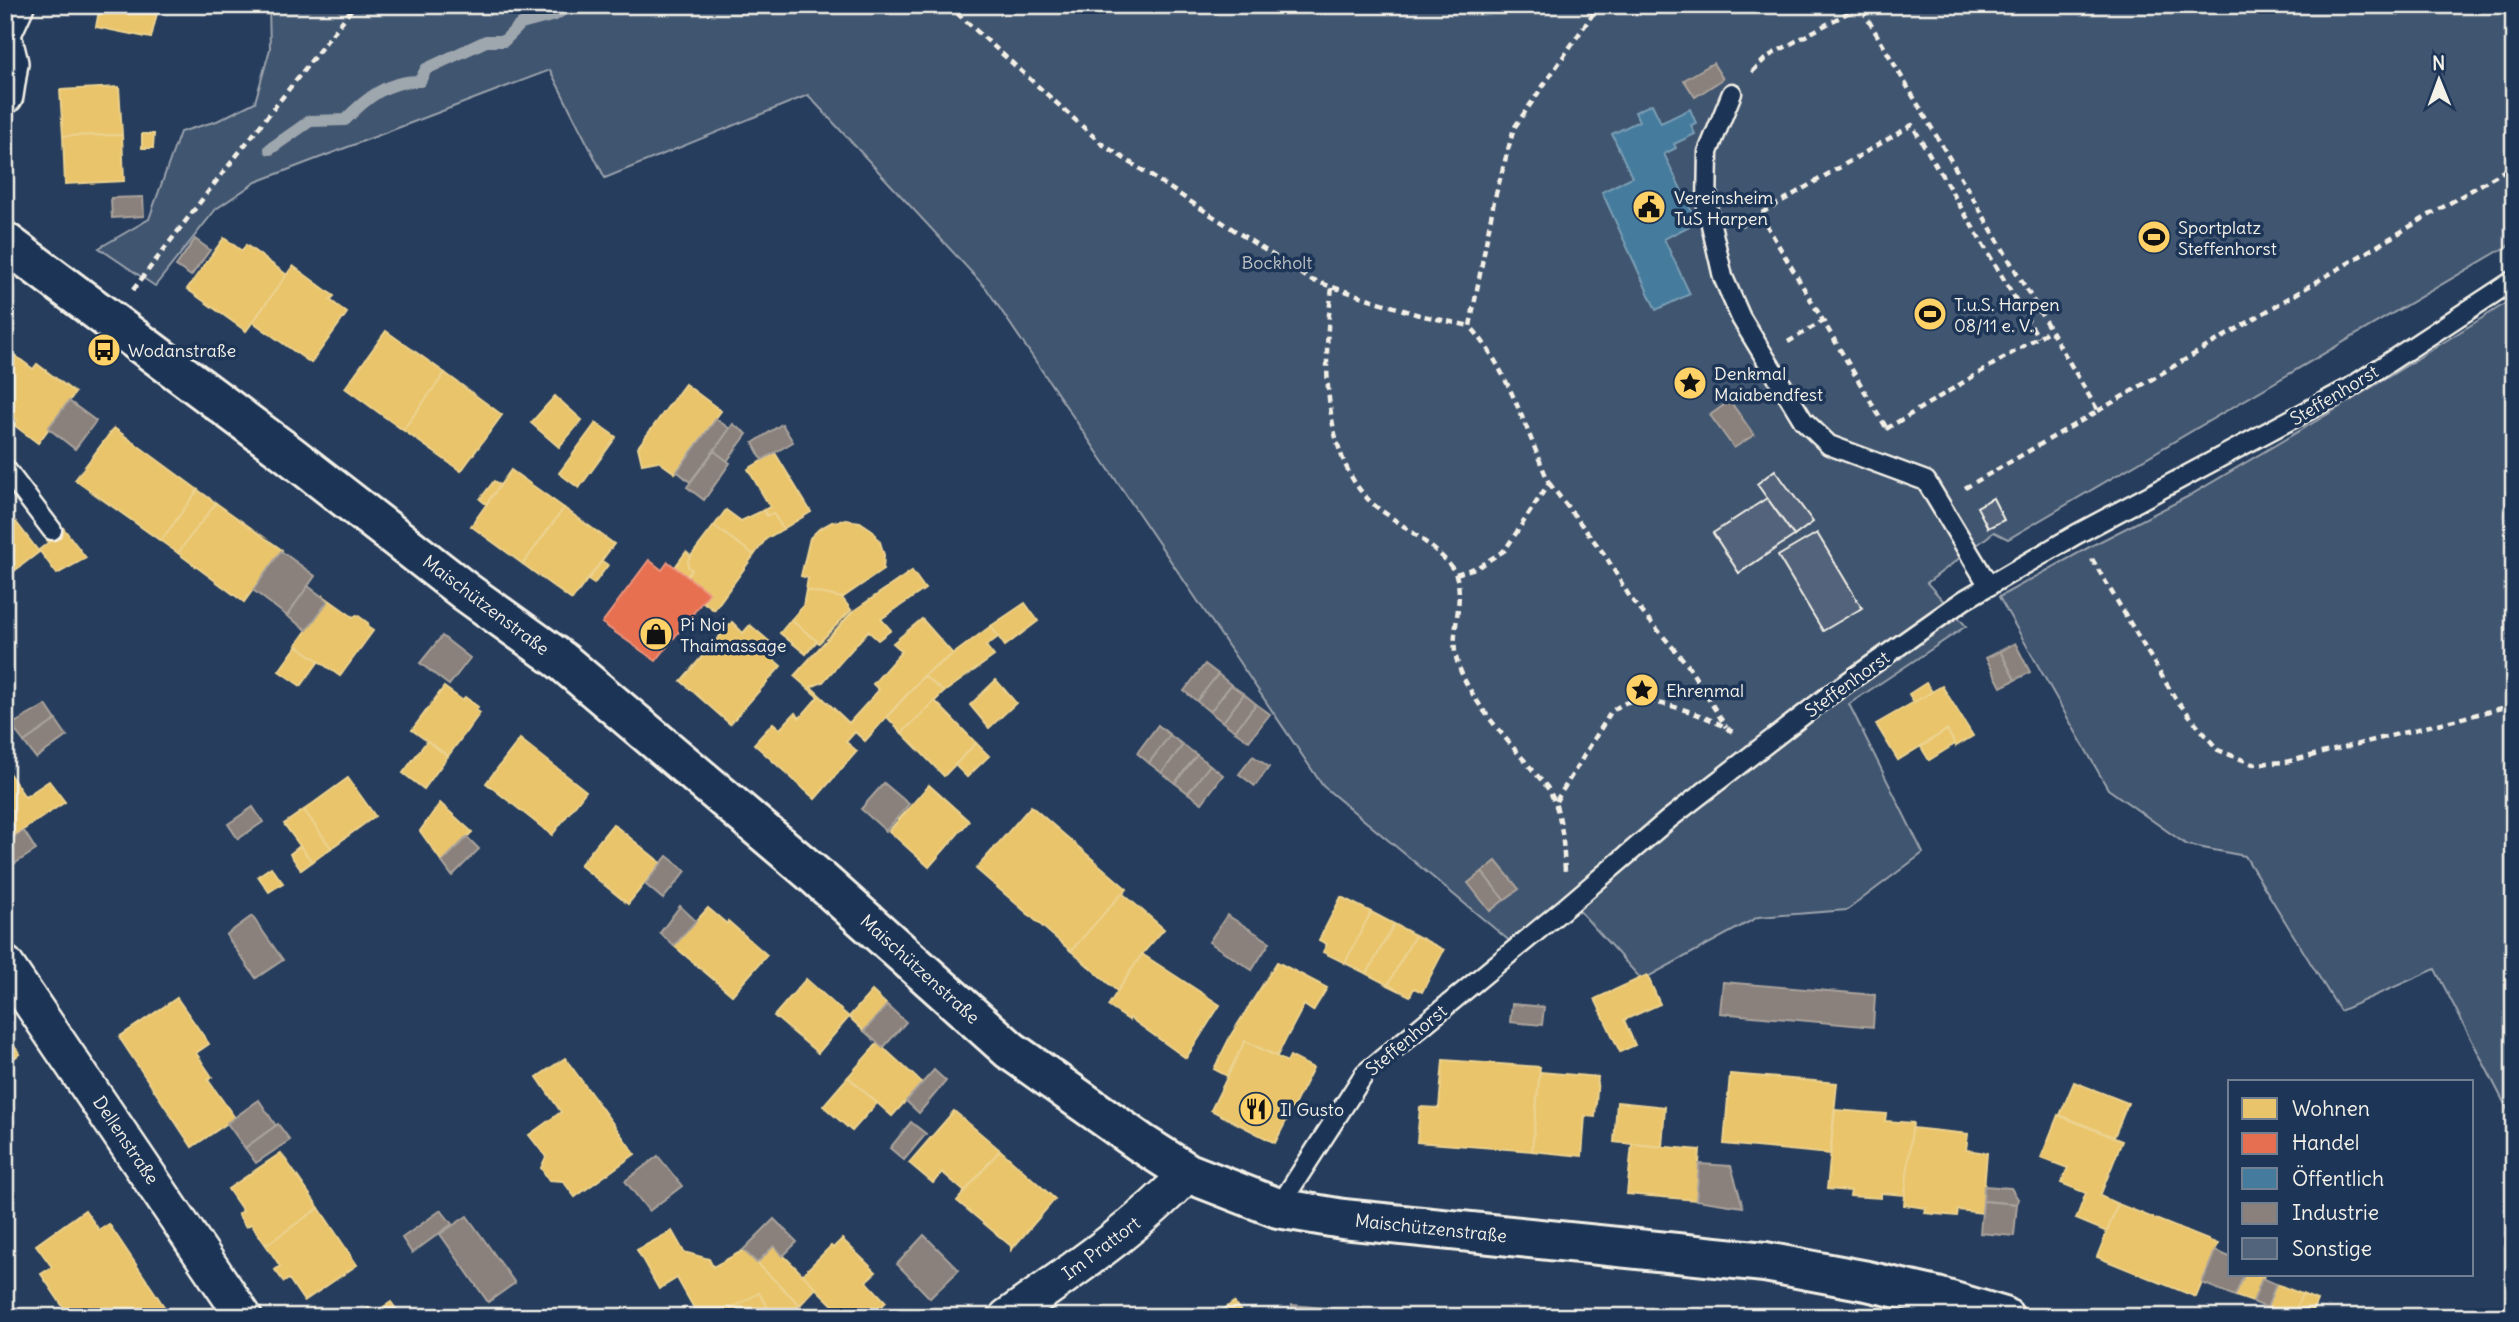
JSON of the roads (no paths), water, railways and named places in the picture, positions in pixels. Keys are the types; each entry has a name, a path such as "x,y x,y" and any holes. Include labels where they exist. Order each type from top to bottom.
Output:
{"street":[{"path":"5,29 16,5"},
{"path":"5,44 10,63 5,96"},
{"name":"Maischützenstraße","path":"5,242 290,455 466,592 562,661 817,877 1010,1050 1141,1143 1188,1172 1278,1208 1343,1219 1765,1262 1937,1297 2004,1317"},
{"name":"Dellenstraße","path":"5,964 244,1317"},
{"name":"Im Prattort","path":"1007,1317 1118,1238 1164,1198 1188,1172"}],"lane":[{"path":"1732,93 1708,152 1707,207 1723,277 1741,318 1803,421 1829,445 1926,481 1989,586"},
{"name":"Steffenhorst","path":"1278,1208 1365,1073 1566,908 1669,819 1828,696 1964,600 2077,534 2348,389 2514,281"},
{"path":"5,468 52,530"}],"waterway":[{"path":"270,149 310,121 345,120 361,104 388,87 420,81 426,69 486,41 504,41 521,24 555,15 571,5"}],"place":[{"name":"Vereinsheim TuS Harpen","path":"1649,207"},
{"name":"Sportplatz Steffenhorst","path":"2154,237"},
{"name":"T.u.S. Harpen 08/11 e. V.","path":"1930,314"},
{"name":"Wodanstraße","path":"104,350"},
{"name":"Denkmal Maiabendfest","path":"1690,383"},
{"name":"Pi Noi Thaimassage","path":"656,634"},
{"name":"Ehrenmal","path":"1642,690"},
{"name":"Il Gusto","path":"1256,1109"}],"park label":[{"name":"Bockholt","path":"1277,262"}]}
